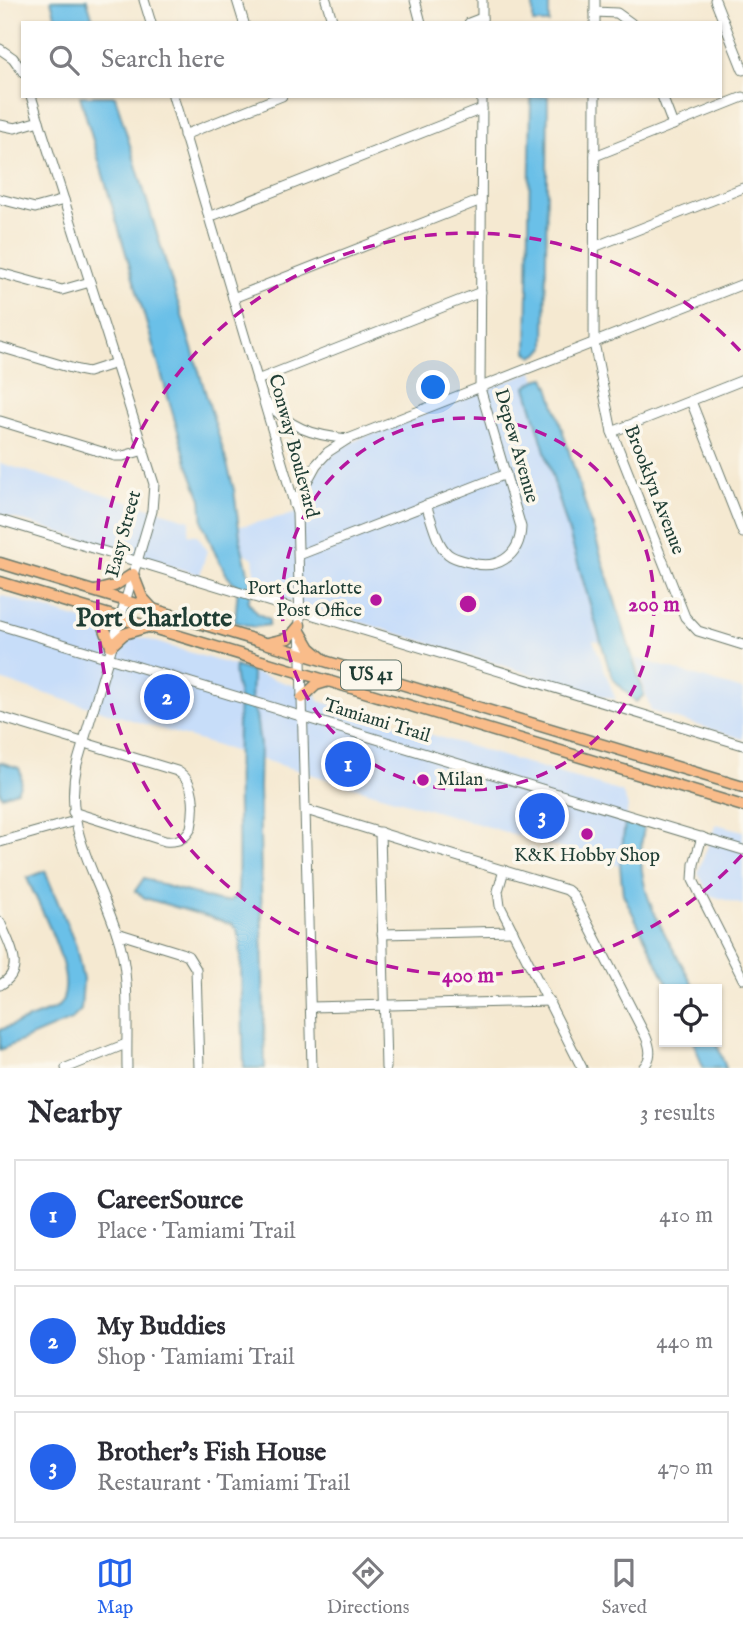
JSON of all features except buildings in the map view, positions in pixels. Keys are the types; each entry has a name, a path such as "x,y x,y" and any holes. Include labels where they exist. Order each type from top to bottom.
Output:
{"main road":[{"name":"US 41","path":"0,563 743,787"},
{"path":"94,591 120,583 133,574 142,597 154,610"},
{"name":"Tamiami Trail","path":"0,582 743,806"},
{"path":"90,609 103,621 111,646 124,634 149,627"},
{"path":"267,643 289,638 300,628 310,648 325,661"},
{"path":"302,698 316,685 330,681"}],"street":[{"path":"237,0 243,21"},
{"path":"326,0 332,21"},
{"path":"415,0 420,21"},
{"path":"482,0 482,20"},
{"path":"595,0 595,21"},
{"path":"715,0 743,71"},
{"path":"146,1 151,21"},
{"path":"595,12 617,13 628,21"},
{"path":"0,49 13,58 21,69"},
{"path":"594,156 743,97"},
{"name":"Easy Street","path":"32,98 144,450 155,493 152,511 83,742 73,787 74,817 81,846 117,933 124,965 127,1068"},
{"name":"Conway Boulevard","path":"174,98 294,505 299,555 312,1068"},
{"name":"Depew Avenue","path":"426,505 446,552 452,557 475,564 495,565 512,554 520,537 521,527 480,388 482,98"},
{"name":"Brooklyn Avenue","path":"595,98 594,343 612,432 685,617 698,631 743,645"},
{"path":"663,98 673,125"},
{"path":"184,135 267,99"},
{"path":"209,217 481,109"},
{"path":"0,125 15,128 39,121"},
{"path":"594,247 743,188"},
{"path":"0,199 35,208 64,200"},
{"path":"233,298 481,201"},
{"path":"0,273 62,290 90,282"},
{"path":"294,505 316,465 328,452 348,439 743,284"},
{"path":"257,380 481,292"},
{"path":"0,347 88,372 116,363"},
{"path":"612,432 743,380"},
{"path":"263,400 281,417 304,431 348,439"},
{"path":"691,401 743,533"},
{"path":"0,421 115,456 144,450"},
{"path":"299,555 506,474"},
{"path":"0,520 743,745"},
{"name":"Tamiami Trail","path":"0,625 743,850"},
{"path":"0,717 177,771 189,780 192,796 191,828 188,835 174,842 74,817 0,842"},
{"path":"306,810 560,887 573,895 634,1009 649,1044 649,1059 643,1068"},
{"path":"380,832 386,1068"},
{"path":"702,837 694,864 693,880 743,979"},
{"path":"503,870 498,898 582,1068"},
{"path":"0,922 15,958 15,966 9,980 0,985"},
{"path":"383,934 513,931"},
{"path":"117,933 181,953 194,962 199,1068"},
{"path":"311,1007 550,1001"},
{"path":"66,1068 126,1044"}],"shaded area":[{"path":"533,371 536,380 526,387 601,642 593,640 616,700 257,591 253,558 243,552 237,527 302,512 303,499 310,483 324,463 341,448"},
{"path":"0,463 190,520 188,534 197,535 207,550 200,575 0,514"},
{"path":"0,595 235,666 240,702 237,752 0,680"},
{"path":"635,658 743,690 743,739 651,711"},
{"path":"252,672 316,693 319,701 622,792 628,806 620,866 260,759 260,745 251,705"},
{"path":"716,824 743,831 743,905 709,895 698,872"}],"water":[{"path":"51,0 87,0 93,21 56,21"},
{"path":"533,0 549,0 549,21 533,21"},
{"path":"81,98 116,98 234,490 241,544 252,588 248,602 258,614 269,619 269,625 254,627 235,622 238,587 228,577 203,524 201,499 187,462"},
{"path":"531,98 548,98 545,347 533,356 527,352"},
{"path":"545,378 644,695 636,702 614,680 608,665 526,387"},
{"path":"235,666 252,672 251,705 256,715 260,745 265,1068 244,1068 240,938 236,928 232,924 145,898 135,891 144,878 220,901 230,901 238,893 239,698 234,675"},
{"path":"0,762 19,768 21,777 17,791 2,796 0,792"},
{"path":"625,823 644,828 642,873 647,893 663,931 692,984 668,984 623,894 620,866"},
{"path":"45,871 76,946 83,980 81,1010 71,1020 0,1050 0,1030 55,1009 63,998 63,965 27,878"},
{"path":"696,1047 718,1047 726,1068 703,1068"}],"place":[{"name":"Port Charlotte Post Office","path":"376,600"},
{"name":"My Buddies","path":"167,697"},
{"name":"CareerSource","path":"348,764"},
{"name":"Milan","path":"423,780"},
{"name":"Brother's Fish House","path":"542,816"},
{"name":"K&K Hobby Shop","path":"587,834"}],"district":[{"name":"Port Charlotte","path":"154,618"}]}
